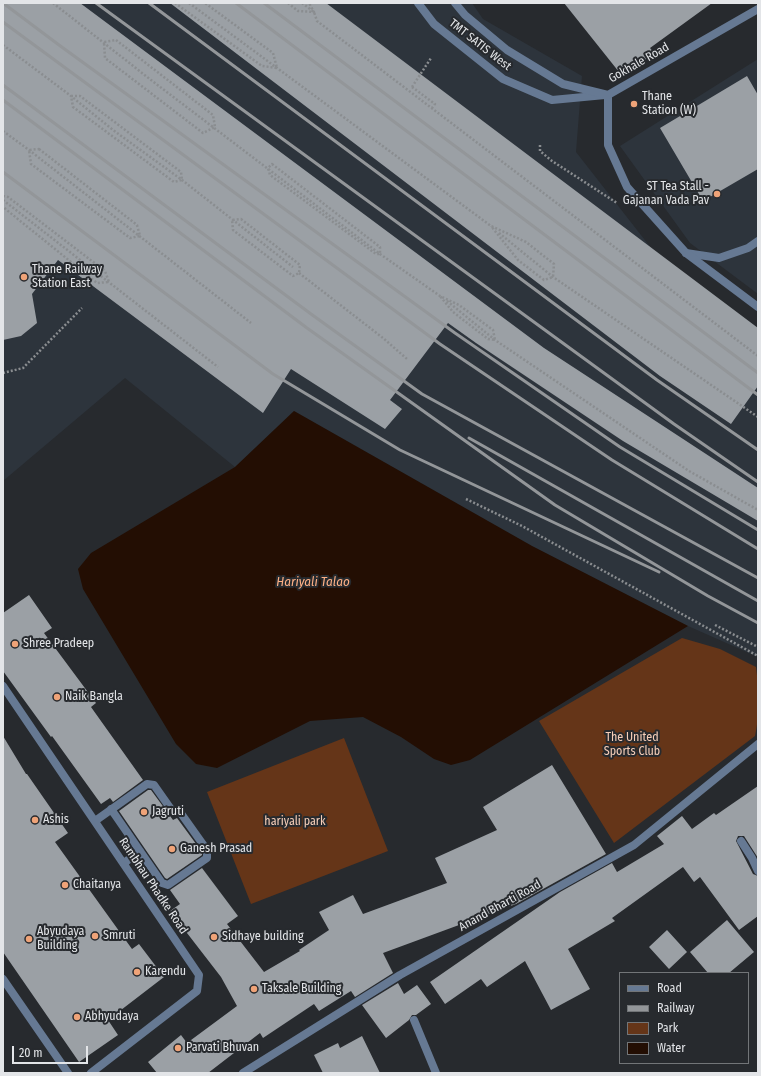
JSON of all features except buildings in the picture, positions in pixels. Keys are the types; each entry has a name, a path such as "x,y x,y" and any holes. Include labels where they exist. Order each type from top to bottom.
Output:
{"street":[{"name":"TMT SATIS West","path":"418,3 434,24 503,79 552,100 608,95"},
{"name":"Gokhale Road","path":"454,3 465,15 507,50 563,84 608,95 758,9"},
{"path":"608,95 608,145 627,186 686,253 758,307"},
{"path":"686,253 719,258 748,248 758,241"},
{"name":"Rambhau Phadke Road","path":"3,686 199,975 197,991 91,1073"},
{"name":"Anand Bharti Road","path":"243,1073 400,975 634,845 758,744"},
{"path":"95,821 111,809 147,784 154,785 173,812 180,812 207,850 207,858 168,885 162,883 111,809"},
{"path":"741,840 758,871"},
{"path":"124,863 140,851"},
{"path":"3,979 68,1073"},
{"path":"414,1020 436,1073"}],"path":[{"path":"53,3 150,80 215,127 380,254 440,296 459,305 493,330 495,340"},
{"path":"176,3 262,66 277,68"},
{"path":"189,3 491,226 526,242 554,264 553,277"},
{"path":"205,3 273,53 277,68"},
{"path":"288,3 298,11 314,12"},
{"path":"302,3 314,12"},
{"path":"309,3 317,21 758,356"},
{"path":"104,42 116,40 213,115 215,127"},
{"path":"104,42 105,58 111,63 203,133 215,127"},
{"path":"3,45 71,96 113,130 182,180 293,267"},
{"path":"431,58 412,87 435,104 432,108"},
{"path":"71,96 80,96 181,172 182,180"},
{"path":"71,96 73,107 174,182 182,180"},
{"path":"3,131 251,323"},
{"path":"540,145 540,151 552,161 620,205"},
{"path":"29,150 39,149 137,224 140,236"},
{"path":"29,150 31,164 130,238 140,236"},
{"path":"268,168 272,164 380,247 380,254"},
{"path":"3,196 8,198 105,271 109,282"},
{"path":"3,200 218,367"},
{"path":"3,207 97,283 109,282"},
{"path":"232,220 241,219 300,265 299,273"},
{"path":"232,220 233,230 293,276 299,273"},
{"path":"491,226 518,260 544,280 553,277"},
{"path":"500,232 553,277 758,417"},
{"path":"299,273 383,338 407,359"},
{"path":"440,296 453,312 488,339 495,340"},
{"path":"447,300 495,340 689,471 758,510"},
{"path":"3,374 23,368 82,308"},
{"path":"466,499 522,526 758,656"},
{"path":"715,625 758,647"}],"shaded area":[{"path":"3,3 472,3 483,19 582,76 576,152 655,253 758,329 758,657 688,626 532,546 294,411 235,467 125,378 3,481"},
{"path":"758,59 758,294 690,243 620,146"}],"green space":[{"name":"The United Sports Club","path":"682,638 720,649 756,667 758,684 758,719 755,736 614,843 539,721"},
{"name":"hariyali park","path":"344,738 388,851 251,904 207,792"}],"water":[{"name":"Hariyali Talao","path":"294,411 532,546 688,626 470,760 451,765 434,759 401,737 363,717 310,721 217,768 196,764 176,744 83,589 78,569 91,553 235,467"}],"railway":[{"path":"3,3 455,333 620,447 758,530"},
{"path":"96,3 674,424 758,482"},
{"path":"149,3 657,380 758,450"},
{"path":"236,3 758,395"},
{"path":"264,3 758,373"},
{"path":"3,22 440,344 612,460 758,549"},
{"path":"3,85 311,314 422,394 758,578"},
{"path":"3,100 307,328 555,505 708,596 758,623"},
{"path":"3,172 273,374 400,450 659,572"},
{"path":"469,438 758,601"}],"place":[{"name":"Thane Station (W)","path":"634,104"},
{"name":"ST Tea Stall - Gajanan Vada Pav","path":"717,194"},
{"name":"Thane Railway Station East","path":"24,277"},
{"name":"Shree Pradeep","path":"15,644"},
{"name":"Naik Bangla","path":"57,697"},
{"name":"Jagruti","path":"144,812"},
{"name":"Ashis","path":"35,820"},
{"name":"Ganesh Prasad","path":"172,849"},
{"name":"Chaitanya","path":"65,885"},
{"name":"Smruti","path":"95,936"},
{"name":"Sidhaye building","path":"214,937"},
{"name":"Abyudaya Building","path":"29,939"},
{"name":"Karendu","path":"137,972"},
{"name":"Taksale Building","path":"254,989"},
{"name":"Abhyudaya","path":"77,1017"},
{"name":"Parvati Bhuvan","path":"178,1048"}]}
